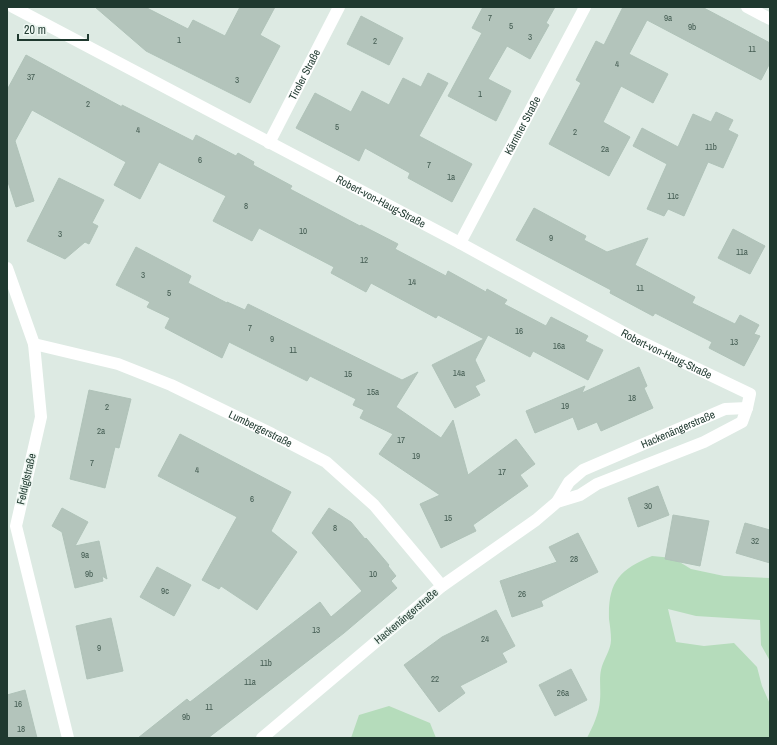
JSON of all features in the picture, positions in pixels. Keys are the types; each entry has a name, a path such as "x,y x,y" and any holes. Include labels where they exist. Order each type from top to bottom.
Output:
{"street":[{"name":"Robert-von-Haug-Straße","path":"13,7 460,243 639,341 750,394"},
{"name":"Tiroler Straße","path":"269,143 339,7"},
{"name":"Kärntner Straße","path":"460,243 584,7"},
{"path":"747,7 770,19"},
{"name":"Feldiglstraße","path":"7,268 34,344 40,417 16,526 68,738"},
{"name":"Lumbergerstraße","path":"34,344 118,364 170,385 326,462 374,505 442,586"},
{"name":"Hackenängerstraße","path":"557,502 580,495 597,484 704,442 742,422 750,394"},
{"name":"Hackenängerstraße","path":"262,738 442,586 536,520 557,502 569,482 583,470 725,409 747,408"}],"green space":[{"path":"652,556 673,558 691,569 724,576 770,578 770,661 761,645 760,620 696,616 668,609 676,642 704,646 734,643 757,667 762,686 770,704 770,738 587,738 598,710 601,670 611,644 609,606 613,586 624,572"},
{"path":"389,706 430,723 436,738 351,738 359,715"}],"building":[{"path":"95,7 145,7 188,29 193,20 225,36 240,7 275,7 260,35 280,46 250,103 146,51"},
{"path":"483,7 555,7 546,23 549,25 530,59 507,46 488,79 511,91 496,121 448,96 482,33 472,28"},
{"path":"623,7 702,7 770,43 770,63 761,80 647,20 629,54 668,74 653,103 621,86 603,122 630,137 609,176 549,144 581,83 576,80 596,41 604,45"},
{"path":"361,16 403,38 389,65 347,44"},
{"path":"26,55 122,107 122,105 193,141 196,135 236,156 238,153 254,162 253,165 292,186 290,189 360,226 361,225 398,244 395,249 446,276 448,271 486,292 487,289 507,300 504,304 546,326 551,317 588,336 585,341 603,350 588,380 533,351 530,357 488,335 475,360 485,381 475,386 480,395 455,408 432,365 484,339 438,315 436,318 371,283 366,292 331,273 334,267 259,228 252,241 213,221 226,196 159,162 140,199 114,185 126,162 32,110 15,141 34,201 16,207 7,179 7,90"},
{"path":"428,73 448,83 419,136 472,164 452,202 408,178 410,173 365,148 359,161 296,128 315,93 351,112 362,91 389,105 403,78 421,87"},
{"path":"716,112 733,120 728,130 738,135 723,168 708,162 684,216 668,209 664,216 647,209 667,164 633,146 642,128 678,147 693,114 711,122"},
{"path":"59,178 104,200 92,223 98,226 89,244 85,242 65,259 27,241"},
{"path":"534,208 586,236 584,240 607,252 648,238 635,265 695,297 692,303 735,324 740,315 759,325 754,334 760,336 744,366 709,348 712,342 655,313 653,316 610,293 611,290 516,240"},
{"path":"733,229 765,246 750,274 718,258"},
{"path":"136,247 191,276 188,283 227,303 245,310 248,304 402,380 418,372 396,407 441,438 453,420 468,475 516,439 535,464 520,475 528,486 473,525 476,531 441,548 420,504 440,495 379,454 393,434 360,418 364,410 353,405 356,399 310,376 307,381 229,342 222,358 165,328 170,318 147,307 150,302 116,285"},
{"path":"639,367 647,386 644,388 653,408 601,431 597,422 578,430 573,417 535,433 526,411 585,386 582,393"},
{"path":"89,390 131,399 119,448 115,447 105,488 70,479"},
{"path":"180,434 291,492 271,531 297,552 257,610 221,586 219,589 202,580 237,517 158,476"},
{"path":"658,486 669,515 638,527 628,498"},
{"path":"62,508 88,522 75,546 99,541 107,579 102,576 103,581 75,588 62,532 52,526"},
{"path":"329,508 351,522 389,565 388,566 396,576 391,581 397,588 344,633 208,738 138,738 187,699 190,702 320,602 331,617 362,591 312,533"},
{"path":"673,515 709,521 700,566 665,559"},
{"path":"745,523 770,530 770,563 736,553"},
{"path":"578,533 598,572 541,601 543,606 512,617 500,581 557,562 549,547"},
{"path":"157,567 191,585 174,616 140,597"},
{"path":"496,610 515,646 502,653 507,662 460,686 465,693 439,712 404,665 442,637"},
{"path":"111,618 123,671 87,679 76,626"},
{"path":"571,669 587,700 555,716 539,685"},
{"path":"25,690 37,738 7,738 7,695"}]}
